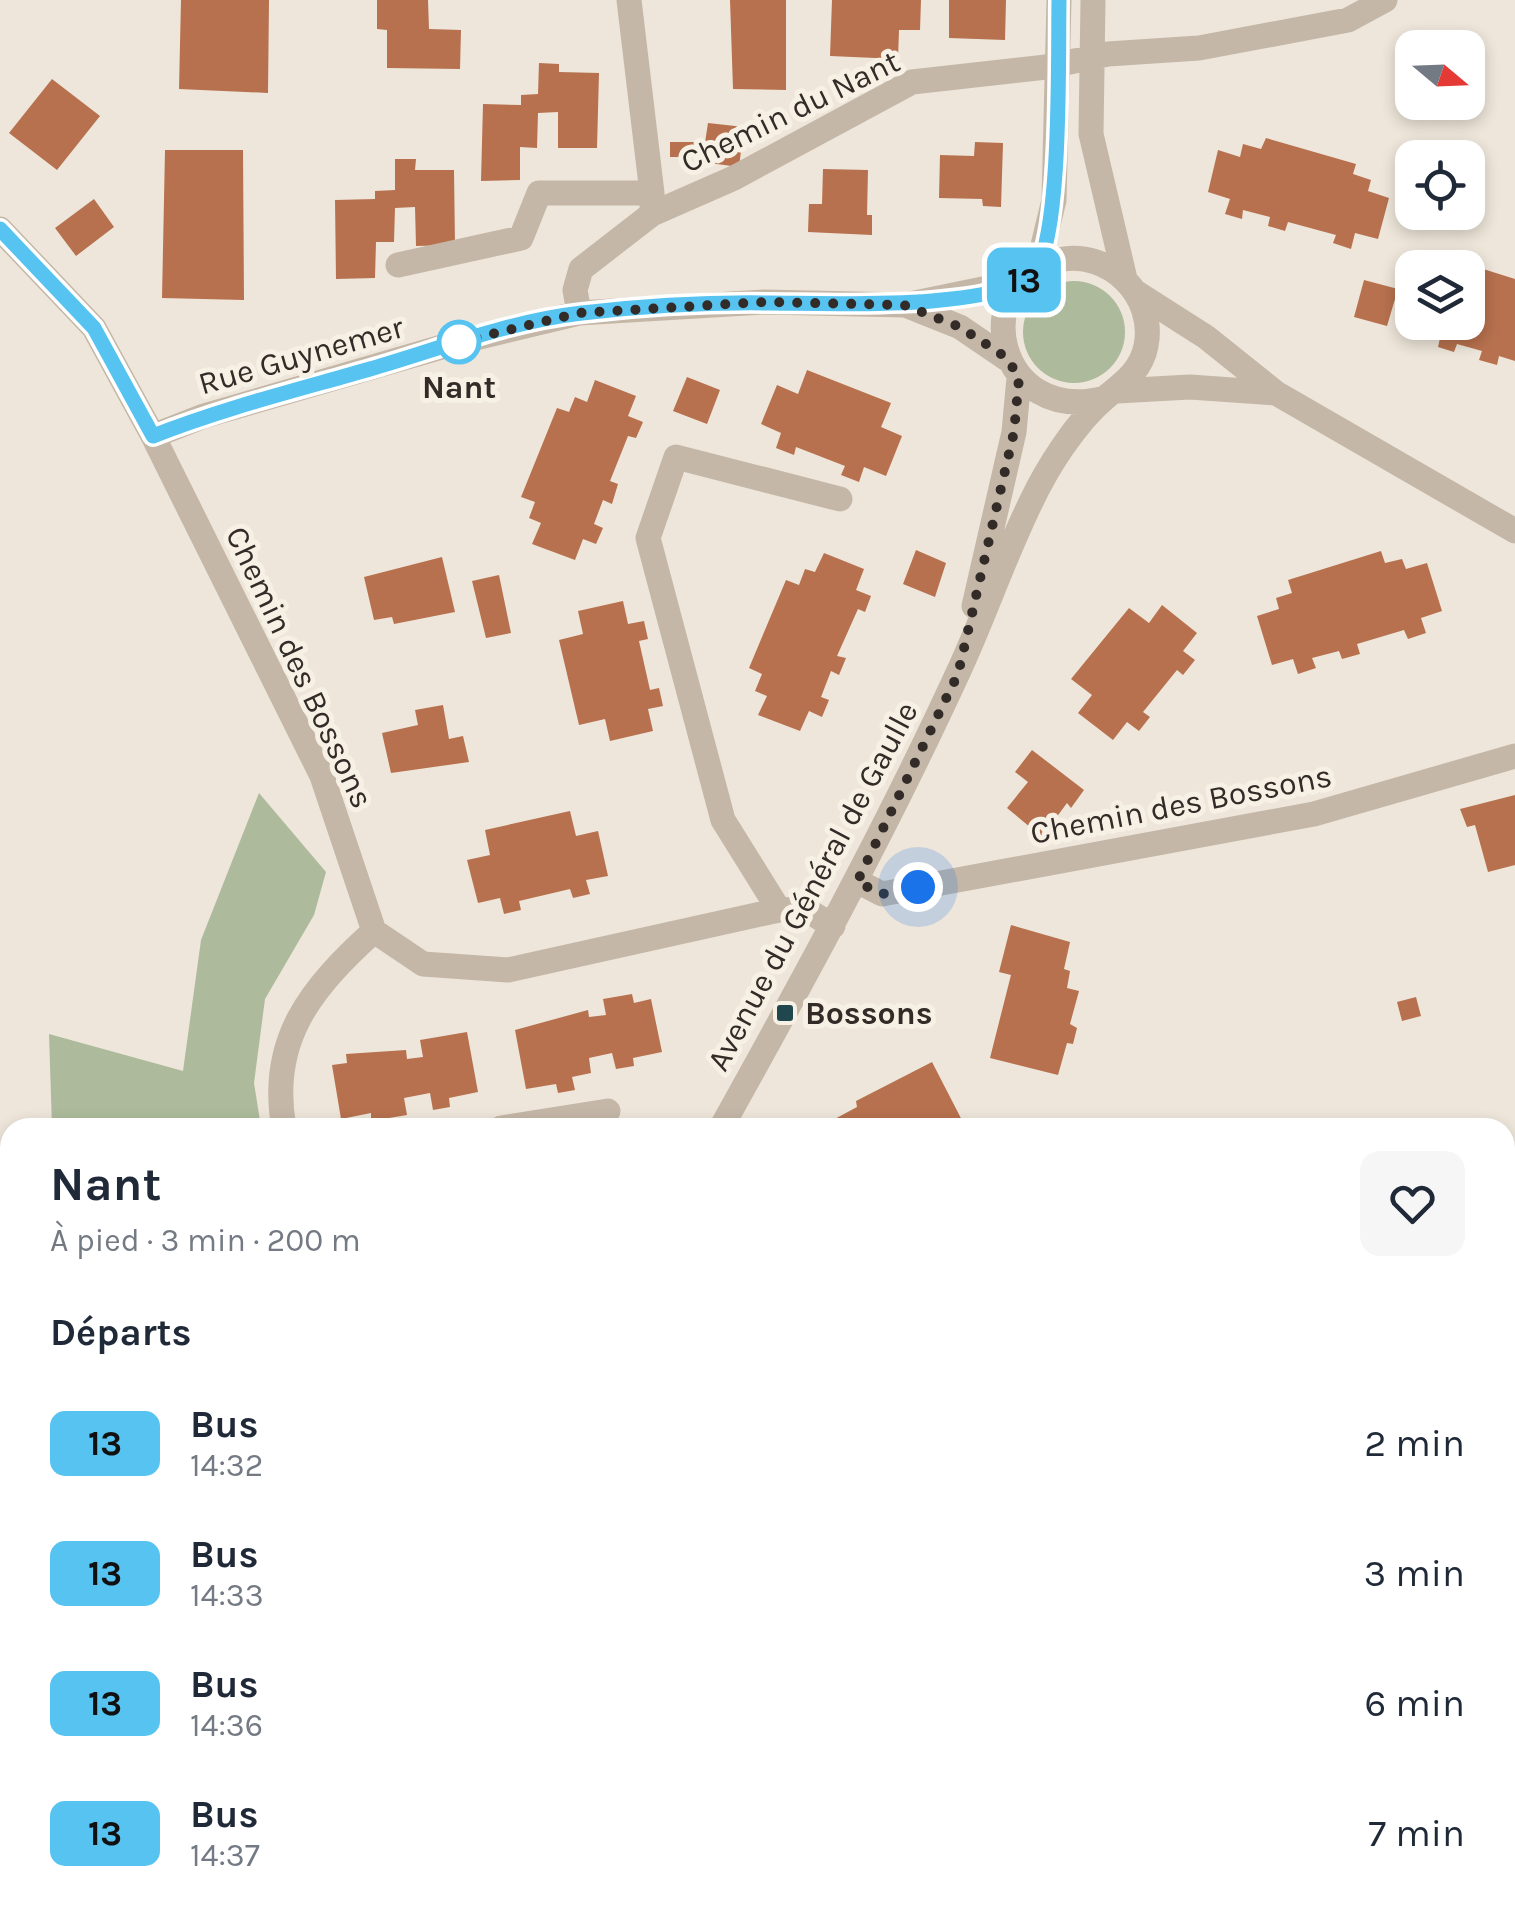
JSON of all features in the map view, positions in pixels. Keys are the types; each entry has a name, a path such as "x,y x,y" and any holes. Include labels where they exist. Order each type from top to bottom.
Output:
{"street":[{"path":"398,265 521,238 539,193 652,204 628,0"},
{"path":"1059,0 1054,200 1030,275 1008,303 1002,329 1013,368 1037,394 1058,402 1082,404 1111,394 1190,387 1276,393"},
{"path":"1093,0 1091,134 1131,286 1146,318 1146,346 1136,372 1111,394"},
{"name":"Chemin du Nant","path":"579,313 575,290 581,270 652,204 734,178 912,82 1093,57 1200,48 1348,20 1385,0"},
{"path":"0,229 94,328 153,436"},
{"path":"1030,275 1058,260 1083,258 1106,265 1276,393 1515,531"},
{"name":"Rue Guynemer","path":"153,436 204,416 459,342 579,313 764,302 904,305 1030,275"},
{"name":"Rue Guynemer","path":"904,305 960,327 1013,368"},
{"name":"Avenue du Général de Gaulle","path":"958,674 1002,490 1013,368"},
{"name":"Avenue du Général de Gaulle","path":"727,1118 857,882 958,674 1031,500 1066,446 1111,394"},
{"name":"Chemin des Bossons","path":"153,436 322,776 374,931"},
{"path":"779,910 723,820 648,538 676,457 840,499"},
{"name":"Chemin des Bossons","path":"857,882 882,894 1314,814 1515,756"},
{"path":"282,1118 278,1091 286,1038 308,1006 374,931 423,964 508,970 779,910 806,909 833,926"},
{"path":"564,1118 608,1111"}],"green space":[{"path":"1074,281 1103,289 1117,303 1125,332 1117,361 1103,375 1074,383 1045,375 1031,361 1023,332 1031,303 1045,289"},
{"path":"259,793 326,872 314,915 265,999 254,1083 260,1118 52,1118 49,1034 183,1071 201,940"}],"building":[{"path":"181,0 269,0 268,93 179,89"},
{"path":"377,0 428,0 429,29 461,30 460,69 387,68 387,30 377,29"},
{"path":"730,0 786,0 786,90 733,89"},
{"path":"832,0 921,0 920,30 899,30 898,59 830,56"},
{"path":"949,0 1006,0 1005,40 949,38"},
{"path":"539,63 559,64 559,72 599,73 597,148 558,148 558,112 538,113 537,148 520,147 520,180 481,181 483,104 521,105 521,95 538,94"},
{"path":"52,79 100,116 57,170 9,133"},
{"path":"708,123 744,127 739,167 702,162"},
{"path":"1266,138 1356,164 1353,174 1371,180 1368,191 1389,198 1378,239 1355,233 1351,249 1333,243 1336,235 1288,222 1285,231 1268,226 1270,217 1243,210 1242,219 1225,214 1230,199 1208,192 1218,150 1240,157 1243,144 1261,149"},
{"path":"670,142 696,142 695,157 670,157"},
{"path":"975,142 1003,143 1001,207 983,206 982,199 939,198 940,155 974,156"},
{"path":"165,150 243,150 244,300 162,298"},
{"path":"395,159 416,159 415,170 454,170 455,245 416,246 415,207 395,208 394,242 376,242 375,278 336,279 335,200 375,199 375,191 395,190"},
{"path":"823,169 868,170 867,215 872,215 872,235 808,232 809,204 822,204"},
{"path":"94,199 114,227 76,256 55,228"},
{"path":"1485,270 1515,279 1515,361 1499,356 1497,365 1479,360 1482,351 1457,344 1454,352 1438,347 1440,340 1485,340"},
{"path":"1364,280 1395,288 1387,326 1354,317"},
{"path":"807,370 891,403 881,427 902,436 886,476 864,467 859,482 841,475 845,466 796,447 794,455 776,448 781,433 761,424 777,385 798,394"},
{"path":"687,377 720,390 707,424 673,411"},
{"path":"595,380 636,396 628,416 643,422 636,438 628,436 610,481 618,484 612,504 603,500 594,524 603,528 596,544 583,539 575,560 532,544 541,523 529,518 535,502 521,497 557,408 569,412 575,397 587,402"},
{"path":"916,550 946,563 935,597 903,584"},
{"path":"1381,551 1385,563 1402,559 1406,569 1427,563 1442,611 1421,618 1426,633 1408,639 1404,630 1357,644 1360,654 1342,659 1339,651 1312,658 1316,668 1298,674 1293,659 1272,665 1257,616 1279,609 1276,598 1292,593 1288,580"},
{"path":"824,553 864,569 856,590 871,596 865,612 858,609 837,656 846,658 839,675 831,671 821,697 829,700 822,717 809,711 800,731 758,715 767,696 755,691 762,674 749,668 786,580 799,585 805,569 815,572"},
{"path":"442,557 455,612 394,624 392,617 374,620 364,577"},
{"path":"499,575 511,633 486,638 472,581"},
{"path":"623,601 628,624 644,621 648,639 639,641 650,690 659,688 663,706 648,709 653,731 610,741 605,719 579,725 559,640 583,634 578,611"},
{"path":"1162,605 1197,633 1183,651 1195,660 1183,675 1177,670 1143,712 1150,717 1139,731 1127,722 1113,740 1078,713 1092,695 1071,679 1129,608 1149,623"},
{"path":"443,705 449,739 463,736 469,762 391,773 382,733 418,725 415,710"},
{"path":"1032,750 1084,790 1071,808 1067,803 1042,837 1007,808 1028,782 1015,772"},
{"path":"1515,795 1515,865 1488,872 1475,825 1467,827 1460,809"},
{"path":"570,811 576,836 598,831 608,876 586,880 590,894 573,898 570,889 519,901 521,910 504,914 500,898 478,903 467,860 490,855 485,830"},
{"path":"1011,925 1070,942 1064,969 1070,971 1067,988 1079,991 1070,1024 1077,1028 1073,1044 1067,1043 1058,1075 990,1058 1011,975 999,972"},
{"path":"632,994 634,1003 651,999 662,1052 633,1058 634,1066 616,1069 612,1053 589,1058 591,1073 572,1077 575,1090 558,1093 556,1084 526,1089 515,1030 588,1010 589,1017 606,1015 603,999"},
{"path":"1416,997 1421,1016 1402,1021 1397,1002"},
{"path":"467,1032 478,1092 449,1098 450,1107 433,1110 430,1093 404,1098 407,1115 371,1118 371,1113 341,1118 332,1065 347,1063 346,1054 406,1050 407,1059 423,1057 420,1040"},
{"path":"932,1062 961,1118 837,1118 857,1107 856,1101"}],"bus line":[{"name":"13","path":"0,229 94,328 153,436 204,416 459,342 579,313 764,302 904,305 968,296 1022,281 1036,270 1054,200 1059,0"}],"place":[{"name":"Nant","path":"459,342"},
{"name":"Bossons","path":"785,1013"}],"route":[{"path":"459,342 579,313 764,302 904,305 960,327 1007,358 1019,378 1014,432 958,674 857,882 882,894 918,887"}]}
